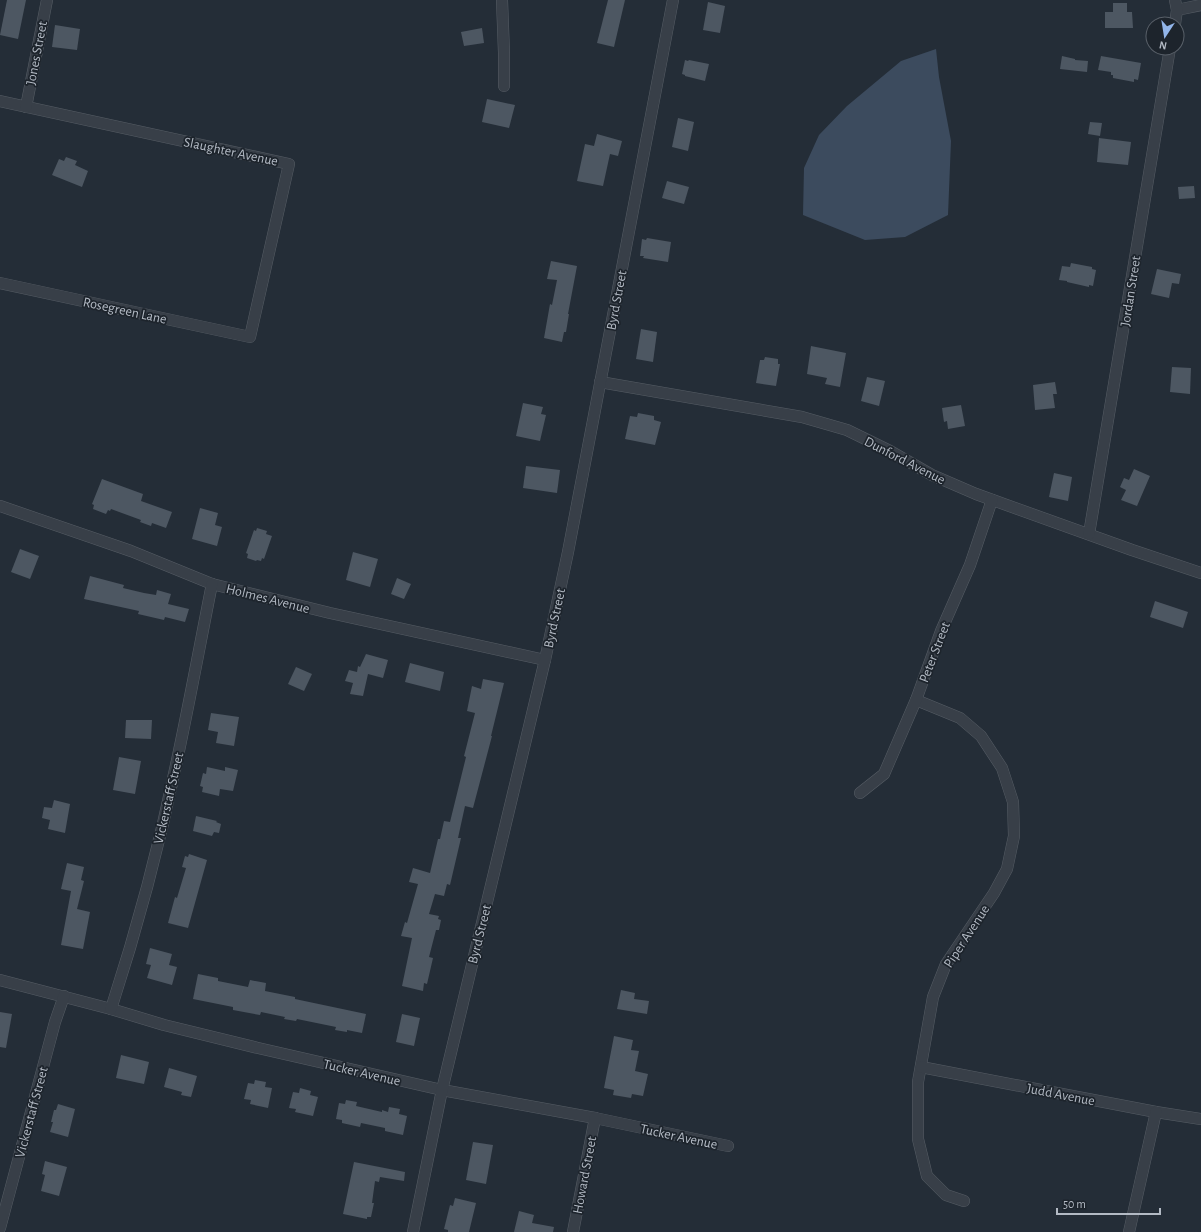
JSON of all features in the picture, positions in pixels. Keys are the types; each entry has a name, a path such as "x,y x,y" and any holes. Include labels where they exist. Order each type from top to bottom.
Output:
{"street":[{"name":"Jones Street","path":"26,107 47,0"},
{"path":"502,0 504,86"},
{"name":"Byrd Street","path":"413,1232 442,1090 545,660 568,552 673,0"},
{"path":"1175,16 1176,5 1201,5"},
{"name":"Jordan Street","path":"1089,534 1169,56"},
{"name":"Slaughter Avenue","path":"0,101 289,164 250,337"},
{"name":"Rosegreen Lane","path":"0,283 250,337"},
{"name":"Dunford Avenue","path":"600,382 802,418 847,430 890,451 932,475 992,500 1201,573"},
{"name":"Peter Street","path":"860,793 884,774 916,700 941,631 970,565 992,500"},
{"name":"Holmes Avenue","path":"0,506 131,551 212,584 330,613 545,660"},
{"name":"Vickerstaff Street","path":"111,1009 130,952 154,859 176,765 212,584"},
{"name":"Piper Avenue","path":"916,700 960,718 981,736 1002,768 1013,802 1014,836 1007,869 994,893 946,964 933,997 918,1082 918,1139 927,1176 946,1195 964,1200"},
{"name":"Tucker Avenue","path":"0,980 64,996 164,1025 442,1090 595,1118 728,1146"},
{"name":"Vickerstaff Street","path":"0,1228 55,1022 64,996"},
{"name":"Judd Avenue","path":"921,1067 1156,1112 1201,1119"},
{"path":"1129,1232 1156,1112"},
{"name":"Howard Street","path":"573,1232 595,1118"}],"water":[{"path":"936,49 939,77 951,141 948,215 905,237 865,240 803,215 804,168 819,135 847,106 901,61"}],"building":[{"path":"7,0 26,0 18,39 0,35"},
{"path":"608,0 625,0 614,47 597,43"},
{"path":"708,2 725,6 720,33 703,30"},
{"path":"1113,3 1127,3 1127,12 1132,12 1133,28 1105,28 1105,12 1113,12"},
{"path":"55,25 80,29 77,50 52,47"},
{"path":"482,28 484,43 464,46 461,32"},
{"path":"1062,56 1075,60 1088,61 1087,72 1060,69"},
{"path":"1101,56 1141,63 1138,80 1134,79 1134,82 1113,78 1111,72 1098,70"},
{"path":"685,60 709,64 705,81 682,74"},
{"path":"487,99 515,105 509,128 482,122"},
{"path":"678,118 694,122 688,151 672,147"},
{"path":"1090,122 1102,123 1100,136 1088,134"},
{"path":"597,134 622,141 618,156 610,154 603,186 577,181 585,144 594,146"},
{"path":"1099,138 1131,142 1128,165 1097,162"},
{"path":"66,157 77,161 75,165 88,171 82,187 52,175 59,159 64,161"},
{"path":"667,181 689,187 684,204 662,198"},
{"path":"1194,186 1195,198 1179,199 1178,187"},
{"path":"647,238 671,242 668,262 643,258 644,256 640,256 642,239 646,240"},
{"path":"551,261 577,266 566,332 564,332 562,342 544,338 550,304 552,305 557,280 547,279"},
{"path":"1071,263 1092,267 1092,269 1096,270 1093,286 1089,285 1089,287 1059,280 1062,266 1070,267"},
{"path":"1157,269 1181,274 1179,284 1172,283 1169,298 1151,294"},
{"path":"641,329 657,332 653,362 636,359"},
{"path":"811,346 846,353 840,387 825,384 827,378 807,374"},
{"path":"765,357 778,359 778,364 780,364 776,386 756,383 760,360 764,360"},
{"path":"1172,367 1191,368 1190,394 1170,392"},
{"path":"867,377 885,381 879,406 861,401"},
{"path":"1055,382 1057,394 1053,394 1055,408 1035,410 1033,385"},
{"path":"523,403 543,407 541,414 546,415 540,441 516,436"},
{"path":"961,405 965,426 948,429 947,421 944,422 942,408"},
{"path":"638,413 654,416 654,420 661,422 655,445 625,439 630,416 637,417"},
{"path":"526,466 560,470 557,493 523,488"},
{"path":"1134,469 1150,476 1137,506 1121,500 1126,490 1120,487 1124,478 1129,480"},
{"path":"1054,473 1072,477 1068,501 1049,497"},
{"path":"102,479 143,494 141,501 172,512 166,528 152,523 151,526 140,522 141,520 111,509 110,511 108,510 106,514 93,509 94,505 92,504"},
{"path":"200,508 218,513 215,525 222,527 217,546 192,539"},
{"path":"257,528 267,531 266,534 272,536 264,559 262,558 261,561 247,558 248,554 246,553 254,530 256,531"},
{"path":"20,549 39,556 30,579 11,572"},
{"path":"353,552 378,559 370,587 346,580"},
{"path":"90,576 124,585 123,588 144,593 156,595 157,590 171,594 168,604 189,609 185,622 165,617 164,620 138,614 139,611 84,599"},
{"path":"397,578 411,584 404,599 391,594"},
{"path":"1155,601 1188,612 1183,628 1150,617"},
{"path":"366,654 388,660 383,678 368,674 363,696 350,694 353,683 345,681 349,670 357,672 358,666 360,667"},
{"path":"410,663 444,672 440,691 405,682"},
{"path":"296,667 312,674 304,691 288,684"},
{"path":"483,679 504,683 473,808 465,806 458,838 461,838 450,885 447,884 444,896 435,894 429,914 439,916 438,919 441,920 439,930 436,930 429,957 433,958 427,984 424,983 423,991 402,986 412,938 401,936 405,922 407,923 418,884 409,882 413,868 430,873 444,821 450,822 475,713 467,711 472,686 481,689"},
{"path":"211,713 239,717 234,746 216,743 218,732 208,730"},
{"path":"126,720 152,720 151,739 125,738"},
{"path":"119,757 141,761 135,794 113,790"},
{"path":"207,767 225,771 225,767 238,770 233,791 220,789 219,796 202,792 203,787 200,786 203,773 206,774"},
{"path":"54,800 70,804 65,833 48,829 50,820 42,818 44,807 52,808"},
{"path":"196,816 217,821 216,822 221,824 219,833 214,832 212,836 193,831"},
{"path":"189,854 207,860 188,928 168,923 175,897 177,898 186,868 182,867 185,856 188,857"},
{"path":"67,863 84,867 81,880 84,881 77,909 90,912 83,949 61,945 71,891 61,889"},
{"path":"150,948 172,954 169,965 177,967 172,985 147,978 151,965 146,964"},
{"path":"198,974 218,978 218,981 248,987 250,980 266,983 265,991 366,1014 362,1033 347,1030 347,1032 335,1030 336,1027 297,1019 296,1021 284,1019 285,1017 261,1012 260,1015 233,1010 233,1007 193,999"},
{"path":"621,990 635,993 634,999 649,1001 647,1014 617,1009"},
{"path":"0,1012 12,1014 6,1048 0,1047"},
{"path":"402,1014 420,1018 414,1046 396,1042"},
{"path":"614,1036 633,1040 631,1050 639,1051 635,1071 648,1074 643,1096 632,1094 631,1098 613,1095 614,1090 604,1088"},
{"path":"121,1055 149,1062 144,1084 116,1078"},
{"path":"169,1068 197,1076 191,1097 181,1095 182,1092 164,1087"},
{"path":"255,1080 266,1082 265,1087 272,1088 268,1108 250,1104 251,1100 244,1099 248,1083 254,1084"},
{"path":"300,1088 311,1091 310,1095 318,1097 313,1116 295,1112 296,1109 289,1108 293,1092 299,1093"},
{"path":"346,1100 357,1102 356,1106 382,1112 382,1110 388,1112 389,1107 400,1109 399,1114 407,1116 403,1135 385,1131 385,1128 361,1123 360,1127 342,1123 342,1120 336,1119 339,1103 345,1104"},
{"path":"58,1104 75,1109 68,1137 50,1132 54,1110 56,1110"},
{"path":"473,1142 493,1145 486,1184 466,1180"},
{"path":"45,1161 67,1167 59,1196 41,1191 45,1175 42,1174"},
{"path":"354,1162 405,1172 404,1181 380,1177 379,1182 375,1181 372,1203 374,1203 371,1217 367,1217 367,1219 343,1214"},
{"path":"455,1198 476,1203 469,1232 448,1232 448,1230 444,1229 450,1205 453,1206"},
{"path":"519,1211 534,1215 532,1223 554,1227 553,1232 514,1232"}]}
